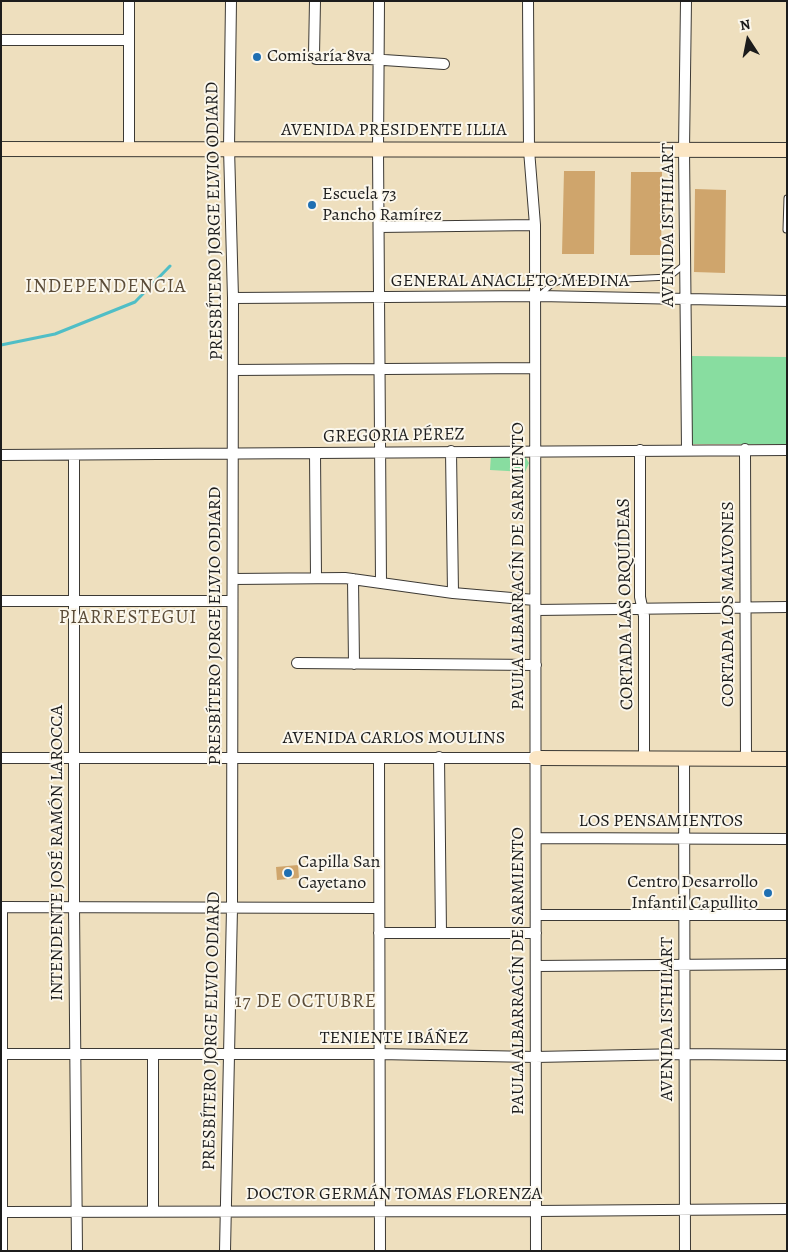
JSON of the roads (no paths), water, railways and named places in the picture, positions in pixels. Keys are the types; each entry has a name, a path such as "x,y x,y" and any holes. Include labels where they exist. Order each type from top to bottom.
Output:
{"main road":[{"name":"AVENIDA PRESIDENTE ILLIA","path":"1,149 787,150"},
{"name":"AVENIDA CARLOS MOULINS","path":"536,758 787,759"}],"street":[{"path":"128,149 129,1"},
{"name":"PRESBÍTERO JORGE ELVIO ODIARD","path":"225,1251 232,908 233,298 230,148 231,1"},
{"path":"316,1 314,55 316,59 444,64"},
{"path":"379,1 378,150 381,583"},
{"name":"PAULA ALBARRACÍN DE SARMIENTO","path":"528,1 529,150 538,297 535,368 536,1251"},
{"name":"AVENIDA ISTHILART","path":"686,1 684,149 687,450"},
{"path":"1,40 129,40"},
{"path":"379,227 535,225"},
{"name":"GENERAL ANACLETO MEDINA","path":"233,298 538,297 787,301"},
{"path":"233,370 535,368"},
{"name":"GREGORIA PÉREZ","path":"1,455 535,450 787,450"},
{"name":"CORTADA LAS ORQUÍDEAS","path":"640,450 640,597 644,616 644,758"},
{"name":"CORTADA LOS MALVONES","path":"745,450 746,758"},
{"path":"451,451 452,593"},
{"path":"315,453 316,578"},
{"name":"INTENDENTE JOSÉ RAMÓN LAROCCA","path":"74,455 74,906 77,1251"},
{"path":"232,579 353,579 536,605 643,610 787,607"},
{"path":"353,579 354,664"},
{"path":"1,601 232,601"},
{"path":"297,664 536,665"},
{"path":"439,757 440,933"},
{"name":"AVENIDA CARLOS MOULINS","path":"1,758 536,758"},
{"path":"379,758 380,1251"},
{"name":"AVENIDA ISTHILART","path":"684,758 684,1251"},
{"name":"LOS PENSAMIENTOS","path":"536,838 787,839"},
{"path":"2,1251 2,906 378,908"},
{"path":"536,915 787,915"},
{"path":"379,933 536,933"},
{"path":"536,966 787,964"},
{"name":"TENIENTE IBÁÑEZ","path":"2,1054 379,1054 535,1057 684,1054 787,1055"},
{"path":"153,1054 153,1211"},
{"name":"DOCTOR GERMÁN TOMAS FLORENZA","path":"2,1212 787,1209"}],"lane":[{"path":"786,230 787,198"},
{"path":"538,297 552,284 571,277 669,277 685,264"}],"waterway":[{"path":"1,345 55,334 135,302 170,266"}],"place":[{"name":"Comisaría 8va","path":"257,57"},
{"name":"Escuela 73 Pancho Ramírez","path":"312,205"},
{"name":"Capilla San Cayetano","path":"288,873"},
{"name":"Centro Desarrollo Infantil Capullito","path":"768,893"}],"district":[{"name":"INDEPENDENCIA","path":"106,287"},
{"name":"PIARRESTEGUI","path":"128,618"},
{"name":"17 DE OCTUBRE","path":"306,1002"}]}
